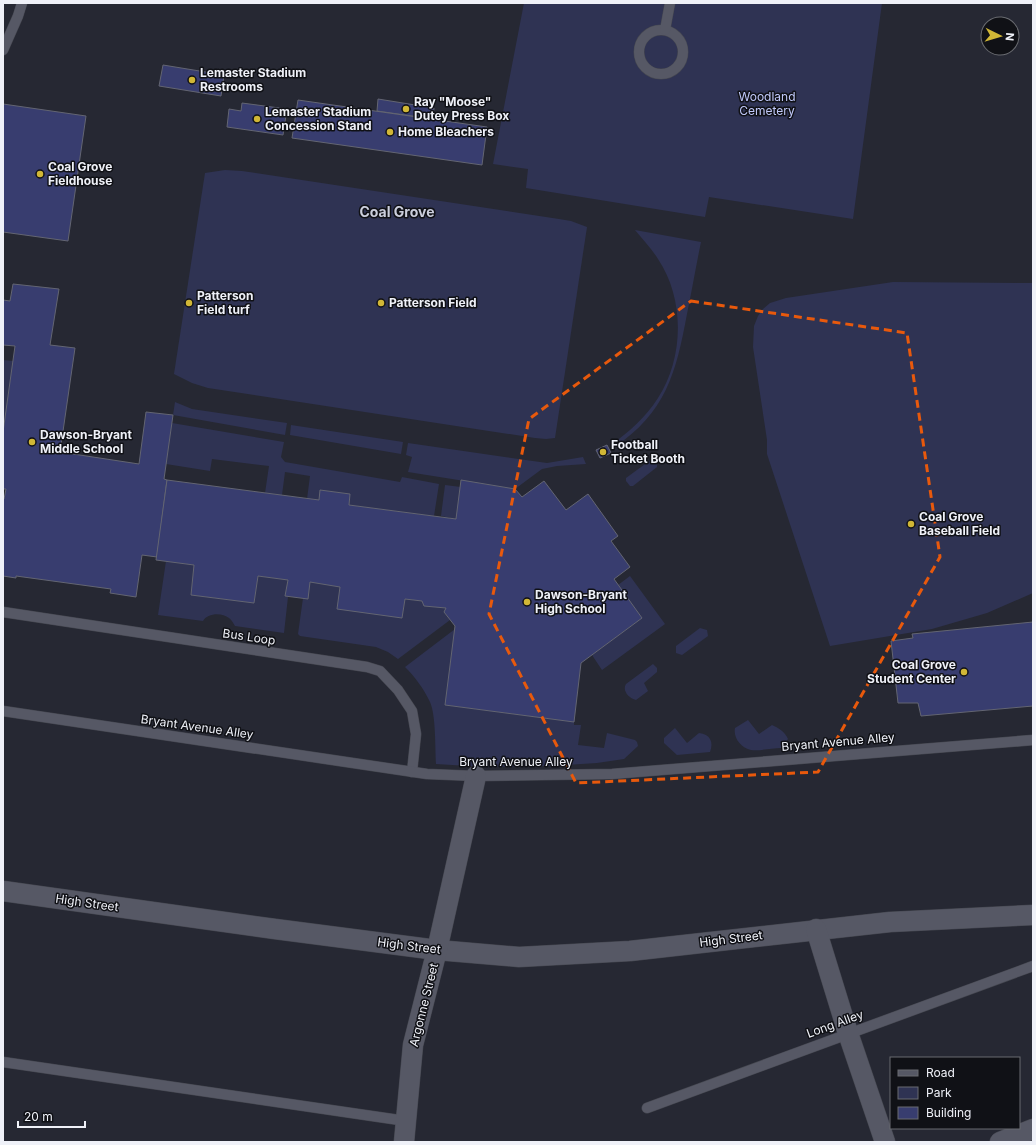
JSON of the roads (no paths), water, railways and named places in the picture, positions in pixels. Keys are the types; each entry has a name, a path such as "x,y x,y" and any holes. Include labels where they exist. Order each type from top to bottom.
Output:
{"street":[{"name":"Argonne Street","path":"404,1142 413,1045 437,950 476,776"},
{"name":"High Street","path":"3,891 437,950 519,957 630,951 816,929 890,922 1033,915"},
{"path":"816,929 848,1034 885,1142"},
{"path":"1000,1142 1033,1129"}],"lane":[{"path":"3,50 22,3"},
{"path":"665,30 670,3"},
{"path":"656,30 665,30 673,33 680,40 683,48 683,57 679,65 673,71 665,74 656,74 648,71 642,64 638,56 638,48 642,39 648,33 656,30"},
{"name":"Bus Loop","path":"3,612 380,671 398,690 412,711 416,734 412,772"},
{"name":"Bryant Avenue Alley","path":"3,711 426,774 476,776 612,774 1033,740"},
{"name":"Long Alley","path":"646,1108 1033,966"},
{"path":"3,1062 406,1121"}],"place":[{"name":"Lemaster Stadium Restrooms","path":"192,80"},
{"name":"Ray \"Moose\" Dutey Press Box","path":"406,109"},
{"name":"Lemaster Stadium Concession Stand","path":"257,119"},
{"name":"Home Bleachers","path":"390,132"},
{"name":"Coal Grove Fieldhouse","path":"40,174"},
{"name":"Patterson Field turf","path":"189,303"},
{"name":"Patterson Field","path":"381,303"},
{"name":"Dawson-Bryant Middle School","path":"32,442"},
{"name":"Football Ticket Booth","path":"603,452"},
{"name":"Coal Grove Baseball Field","path":"911,524"},
{"name":"Dawson-Bryant High School","path":"527,602"},
{"name":"Coal Grove Student Center","path":"964,672"}],"district":[{"name":"Coal Grove","path":"397,212"}],"park label":[{"name":"Woodland Cemetery","path":"767,104"}]}
